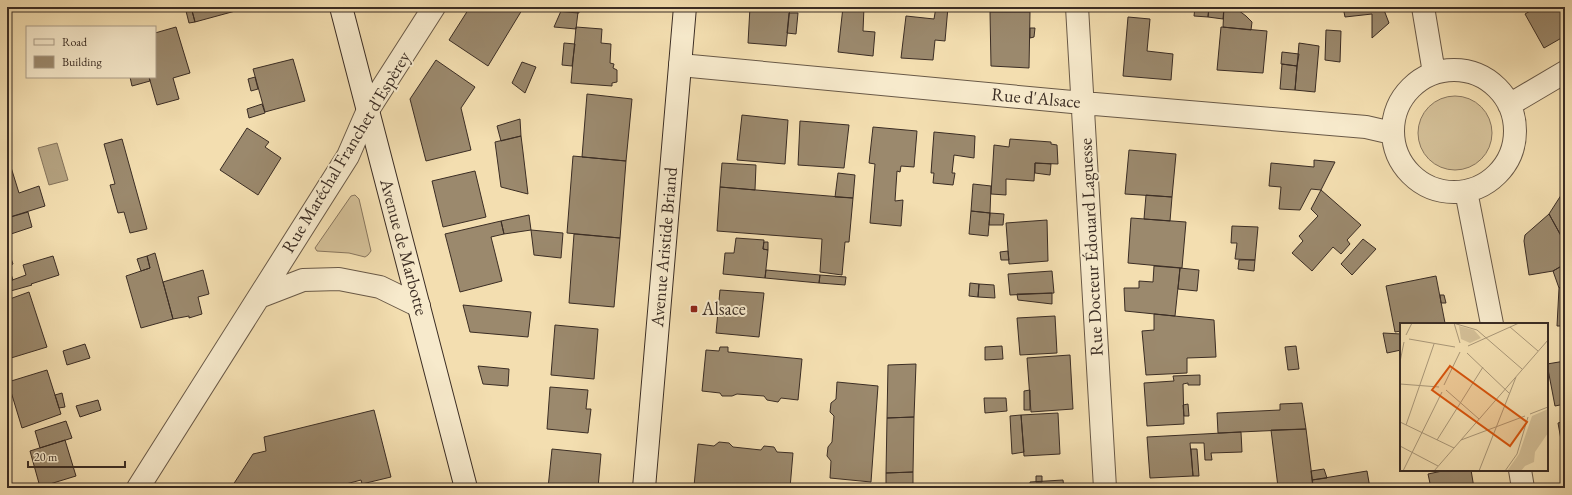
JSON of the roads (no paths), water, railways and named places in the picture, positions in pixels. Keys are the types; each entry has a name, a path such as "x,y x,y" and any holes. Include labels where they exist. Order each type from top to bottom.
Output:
{"street":[{"name":"Avenue de Marbotte","path":"341,7 466,488"},
{"name":"Rue Maréchal Franchet d'Espèrey","path":"138,488 348,156 368,110 434,7"},
{"name":"Avenue Aristide Briand","path":"644,488 685,7"},
{"name":"Rue Docteur Édouard Laguesse","path":"1077,7 1105,488"},
{"path":"1423,7 1434,72"},
{"name":"Rue d'Alsace","path":"680,65 1366,127 1392,133"},
{"path":"1454,69 1474,73 1492,82 1506,97 1509,106 1514,116 1515,134 1512,153 1503,168 1490,181 1474,190 1454,193 1436,190 1418,182 1404,168 1395,152 1392,133 1394,113 1403,96 1416,81 1434,72 1454,69"},
{"path":"1509,106 1565,72"},
{"path":"1466,191 1492,323"},
{"name":"Rue Maréchal Franchet d'Espèrey","path":"259,297 303,280 339,279 380,287 419,306"},
{"path":"1520,471 1523,488"}],"place":[{"name":"Alsace","path":"694,309"}]}
